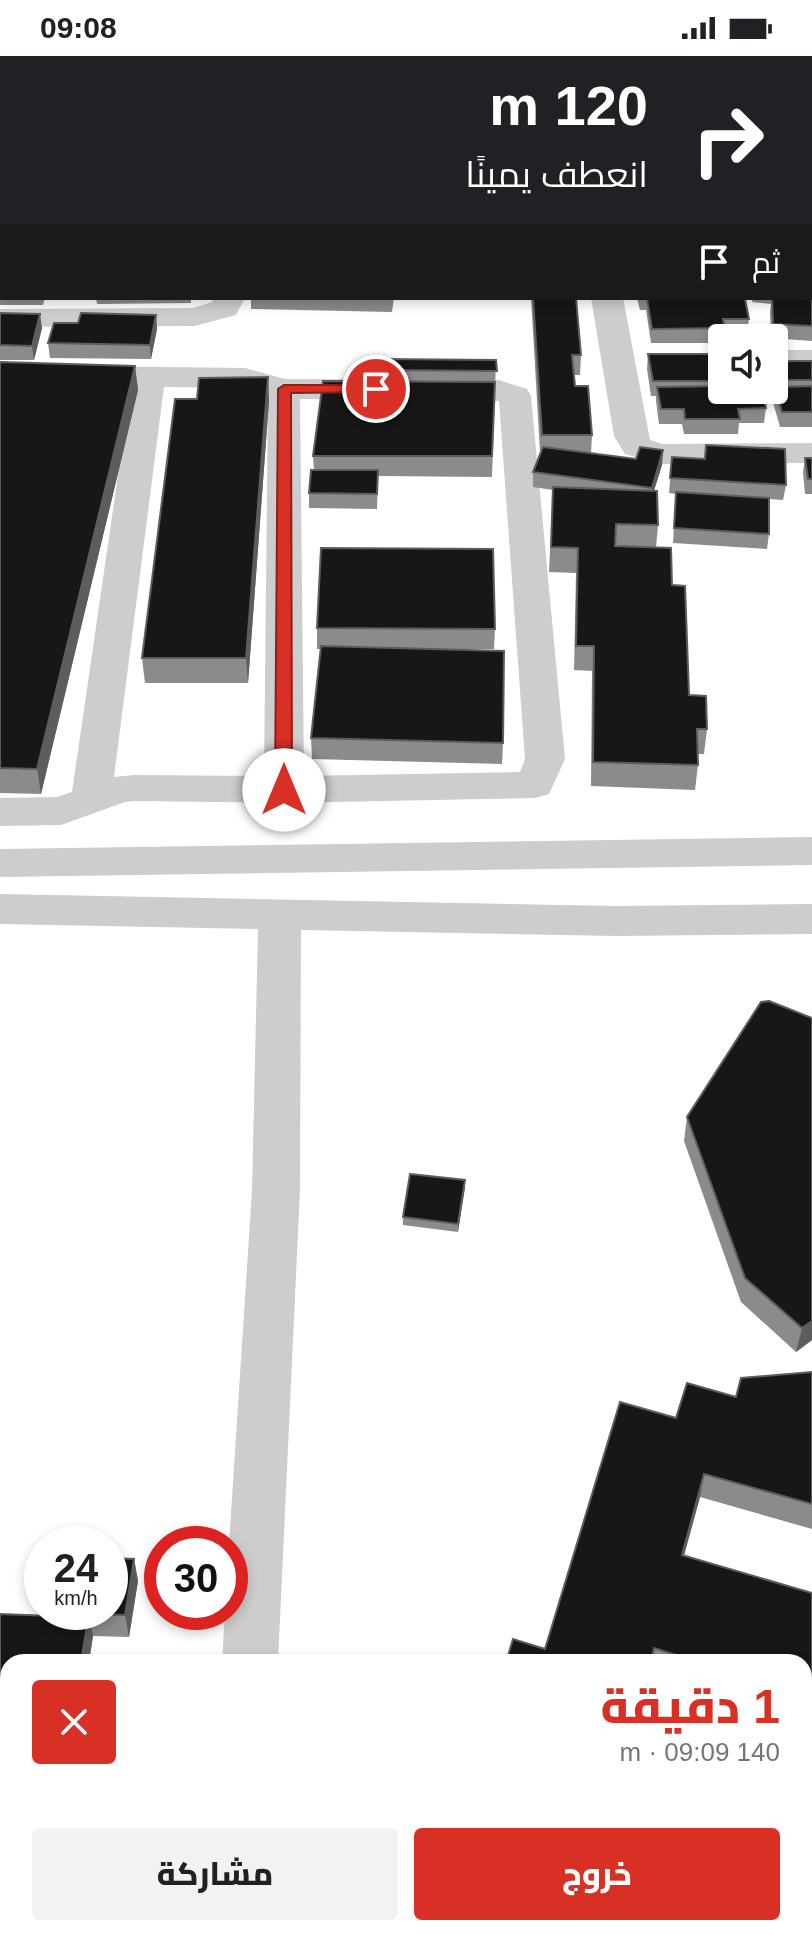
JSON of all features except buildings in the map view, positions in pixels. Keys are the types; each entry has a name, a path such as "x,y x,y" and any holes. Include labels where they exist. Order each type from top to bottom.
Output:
{"street":[{"path":"0,318 81,308 195,317 225,308 228,300"},
{"path":"608,300 633,360 631,436 637,447 647,452 812,453"},
{"path":"788,360 812,360"},
{"path":"0,375 245,378 284,389 499,390 515,396 545,759 535,785 518,787 135,788 120,789 61,811 0,812"},
{"path":"91,800 149,376"},
{"path":"284,389 284,790"},
{"path":"0,863 812,851"},
{"path":"0,909 615,921 812,919"},
{"path":"250,1654 276,1190 280,915"}],"route":[{"path":"284,790 284,389 376,389"}]}
